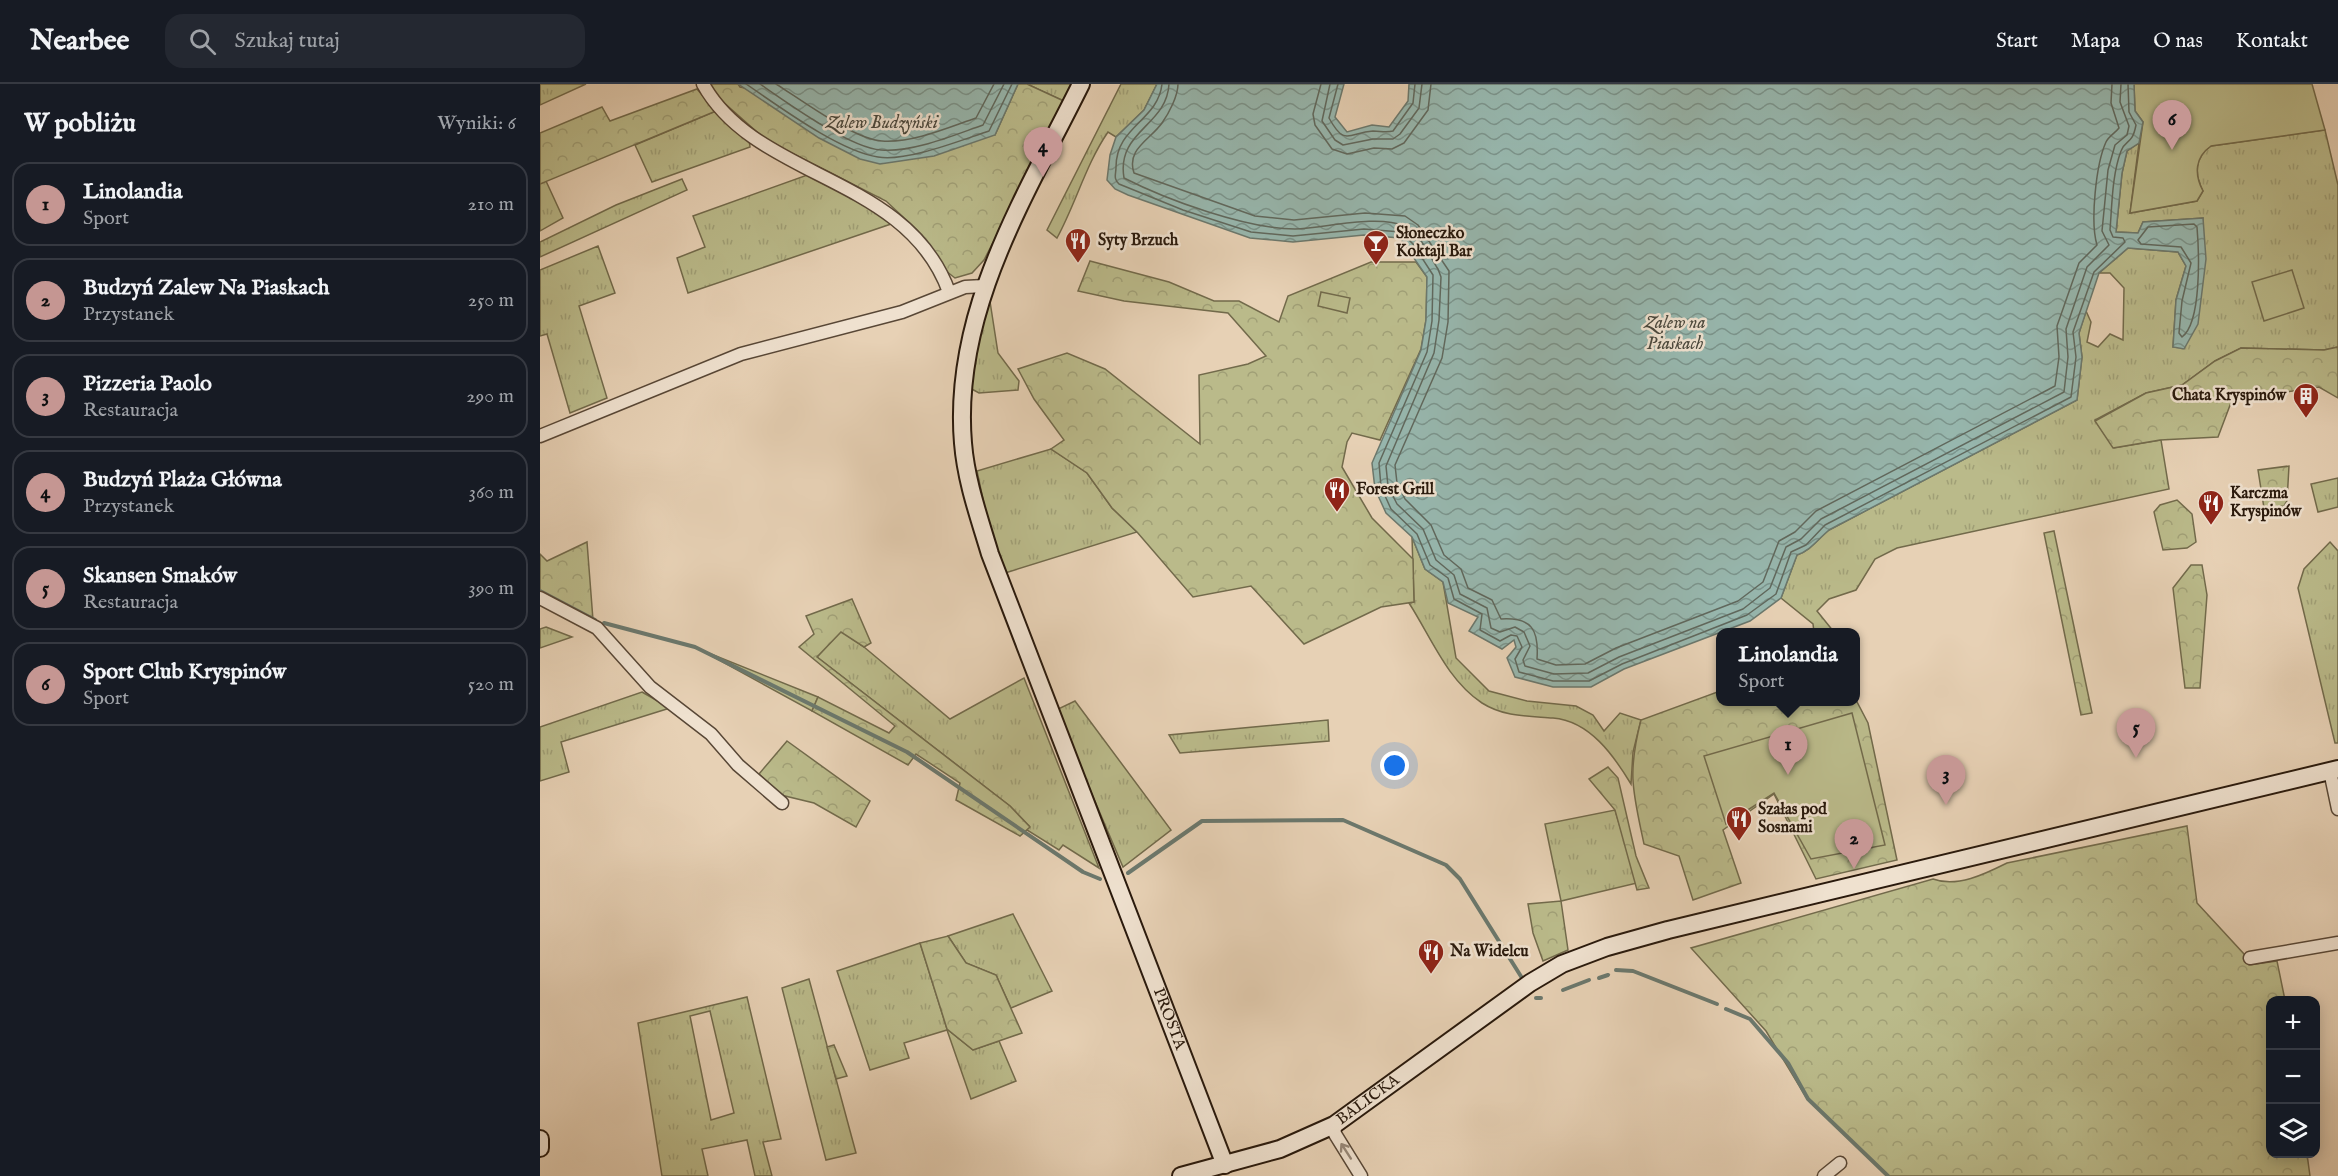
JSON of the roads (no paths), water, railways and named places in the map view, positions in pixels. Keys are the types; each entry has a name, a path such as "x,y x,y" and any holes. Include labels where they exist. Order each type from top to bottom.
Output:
{"main road":[{"name":"PROSTA","path":"1081,84 1010,227 984,286 967,349 962,397 963,444 973,497 994,563 1225,1165"},
{"name":"BALICKA","path":"1185,1176 1280,1149 1334,1125 1534,981 1562,964 1607,947 2334,770"},
{"path":"540,1139 540,1148"}],"street":[{"path":"703,84 722,110 766,146 819,172 907,228 933,259 949,292"},
{"path":"540,436 741,354 902,312 949,292 984,286"},
{"path":"540,598 597,627 650,687 711,734 738,765 782,802"},
{"path":"2334,770 2338,809"},
{"path":"2250,958 2338,943"},
{"path":"1334,1125 1335,1134 1361,1176"},
{"path":"1824,1176 1840,1163"}],"water":[{"name":"Zalew Budzyński","path":"738,84 1018,84 995,135 934,156 880,164 860,159 819,138"},
{"name":"Zalew na Piaskach","path":"1157,84 1344,84 1335,117 1347,132 1372,125 1389,127 1408,101 1409,84 2134,84 2135,111 2143,122 2139,143 2127,151 2122,173 2116,232 2138,233 2143,222 2203,218 2206,259 2198,324 2184,349 2173,347 2176,300 2186,266 2178,252 2128,248 2099,273 2079,333 2082,357 2077,400 1829,530 1810,548 1797,555 1781,598 1750,621 1732,628 1716,628 1716,634 1624,669 1591,687 1553,687 1515,677 1507,658 1516,647 1514,640 1502,649 1469,631 1478,617 1448,603 1443,582 1425,569 1412,537 1386,513 1375,489 1372,463 1421,350 1426,320 1427,277 1400,238 1364,235 1293,242 1250,238 1115,189 1107,180 1110,155 1116,137 1144,110"}],"waterway":[{"path":"540,591 595,620"},
{"path":"604,623 695,647 907,752 1083,872 1100,879"},
{"path":"1128,873 1202,821 1343,820 1446,865 1460,879 1522,978"},
{"path":"1616,970 1633,971 1717,1004"},
{"path":"1599,978 1608,975"},
{"path":"1563,990 1589,980"},
{"path":"1536,998 1541,998"},
{"path":"1726,1009 1750,1019 1788,1063 1808,1099 1888,1176"}],"place":[{"name":"Sport Club Kryspinów","path":"2172,150"},
{"name":"Budzyń Plaża Główna","path":"1043,177"},
{"name":"Syty Brzuch","path":"1078,264"},
{"name":"Słoneczko Koktajl Bar","path":"1376,266"},
{"name":"Chata Kryspinów","path":"2306,419"},
{"name":"Forest Grill","path":"1337,513"},
{"name":"Karczma Kryspinów","path":"2211,526"},
{"name":"Skansen Smaków","path":"2136,758"},
{"name":"Linolandia","path":"1788,775"},
{"name":"Pizzeria Paolo","path":"1946,805"},
{"name":"Szałas pod Sosnami","path":"1739,842"},
{"name":"Budzyń Zalew Na Piaskach","path":"1854,869"},
{"name":"Na Widelcu","path":"1431,975"}]}
